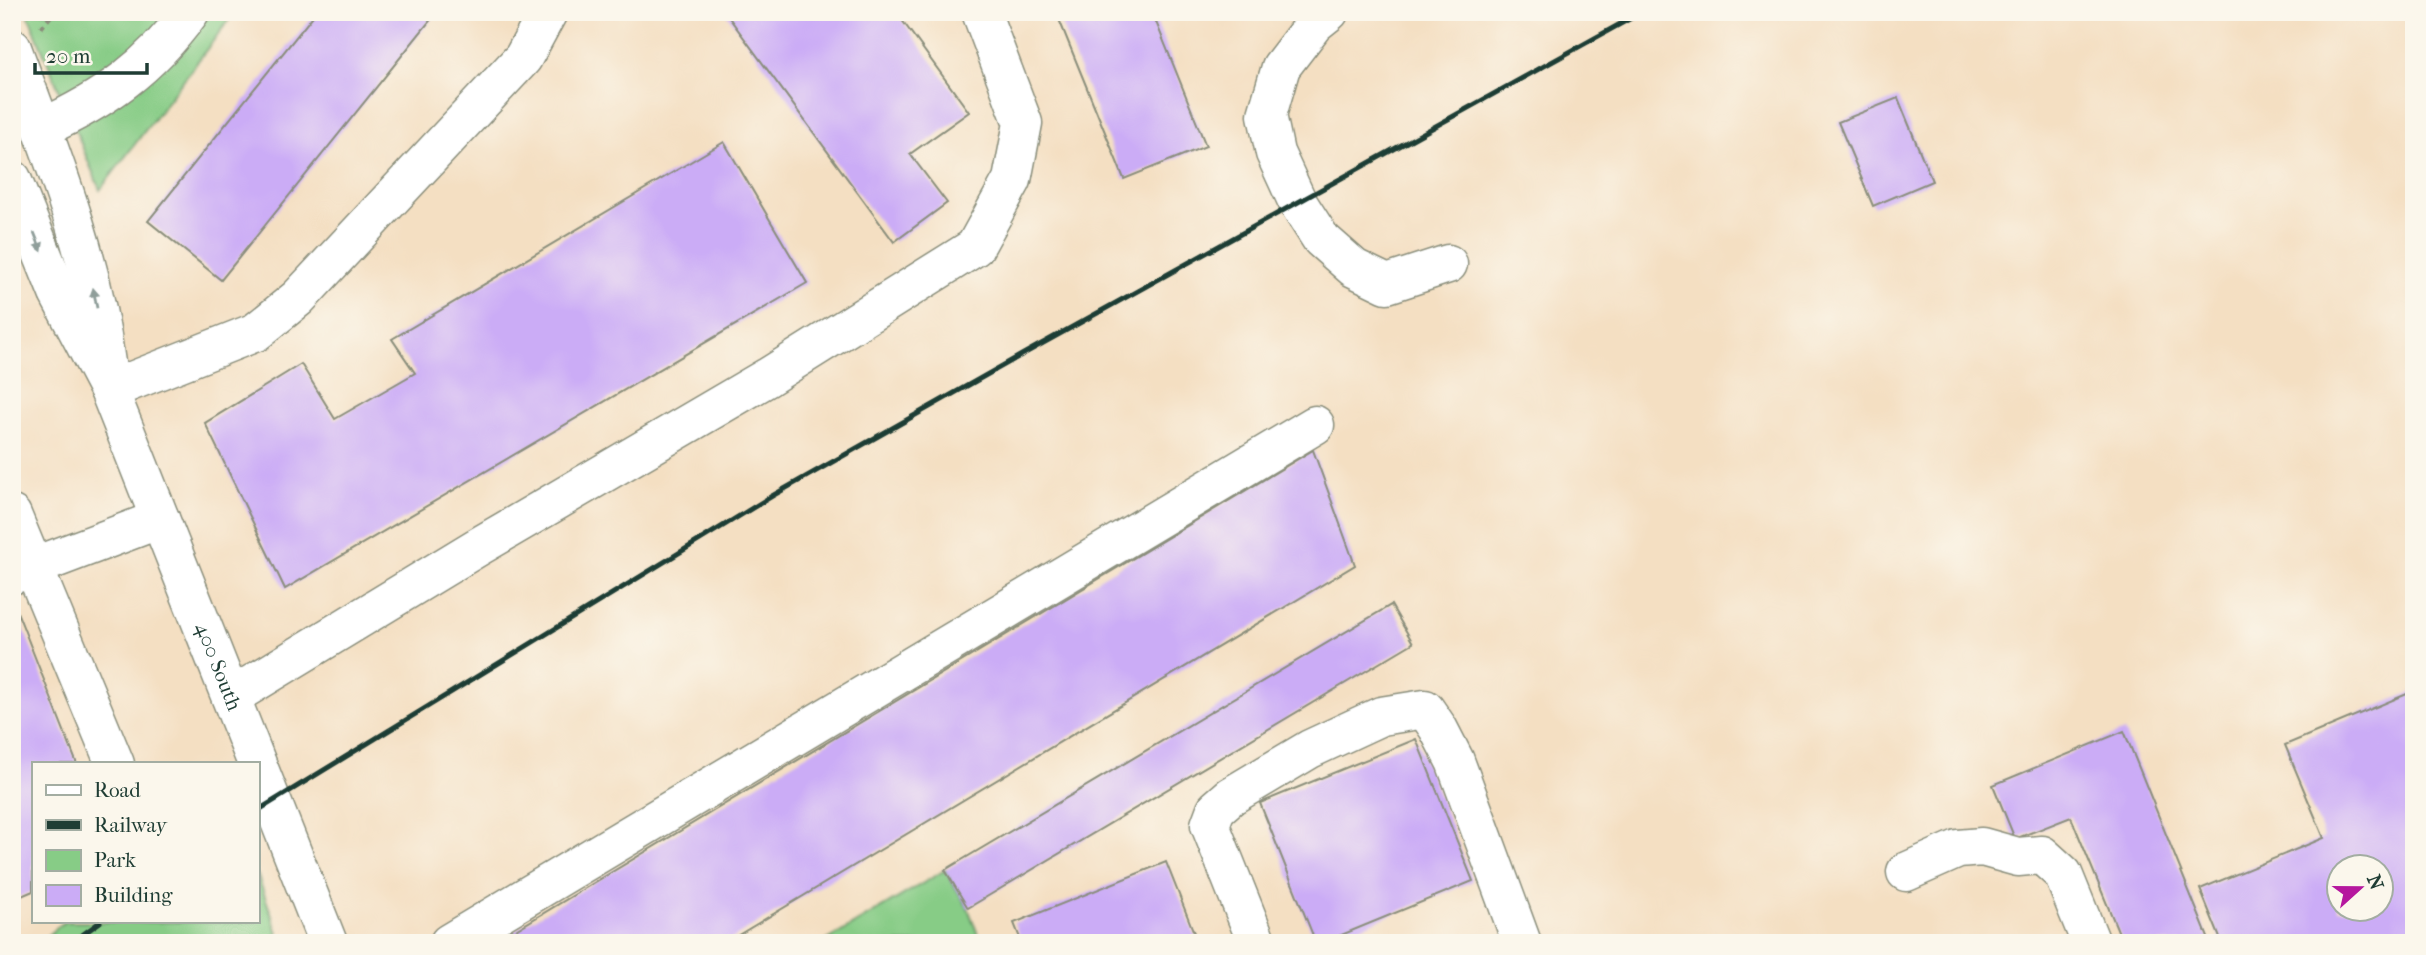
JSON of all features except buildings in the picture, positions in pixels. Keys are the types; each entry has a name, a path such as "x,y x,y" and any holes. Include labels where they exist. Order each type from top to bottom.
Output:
{"street":[{"path":"42,128 104,96 133,75 159,50 190,12"},
{"path":"109,390 256,332 298,298 523,58 548,12"},
{"path":"231,697 476,548 768,377 975,247 1012,180 1023,123 981,12"},
{"path":"1329,12 1314,24 1281,67 1267,115 1275,153 1298,203 1321,239 1354,268 1387,284 1448,264"},
{"name":"400 South","path":"12,48 79,233 102,334 109,390"},
{"name":"400 South","path":"12,179 58,293 109,390 257,762"},
{"path":"449,943 1315,425"},
{"path":"12,514 23,571 113,762"},
{"path":"23,571 160,519"},
{"path":"1257,943 1210,825 1216,809 1231,796 1310,750 1381,716 1424,709 1438,728 1455,761 1522,943"},
{"name":"400 South","path":"259,768 328,943"},
{"path":"1906,872 1958,849 1982,848 2018,857 2042,855 2063,874 2091,943"}],"green space":[{"path":"27,12 235,12 100,190"},
{"path":"945,870 968,908 981,943 823,943"},
{"path":"259,880 278,933 265,943 38,943 63,923 259,923"}],"railway":[{"path":"259,810 772,496 1642,12"},
{"path":"71,943 99,923"}]}
